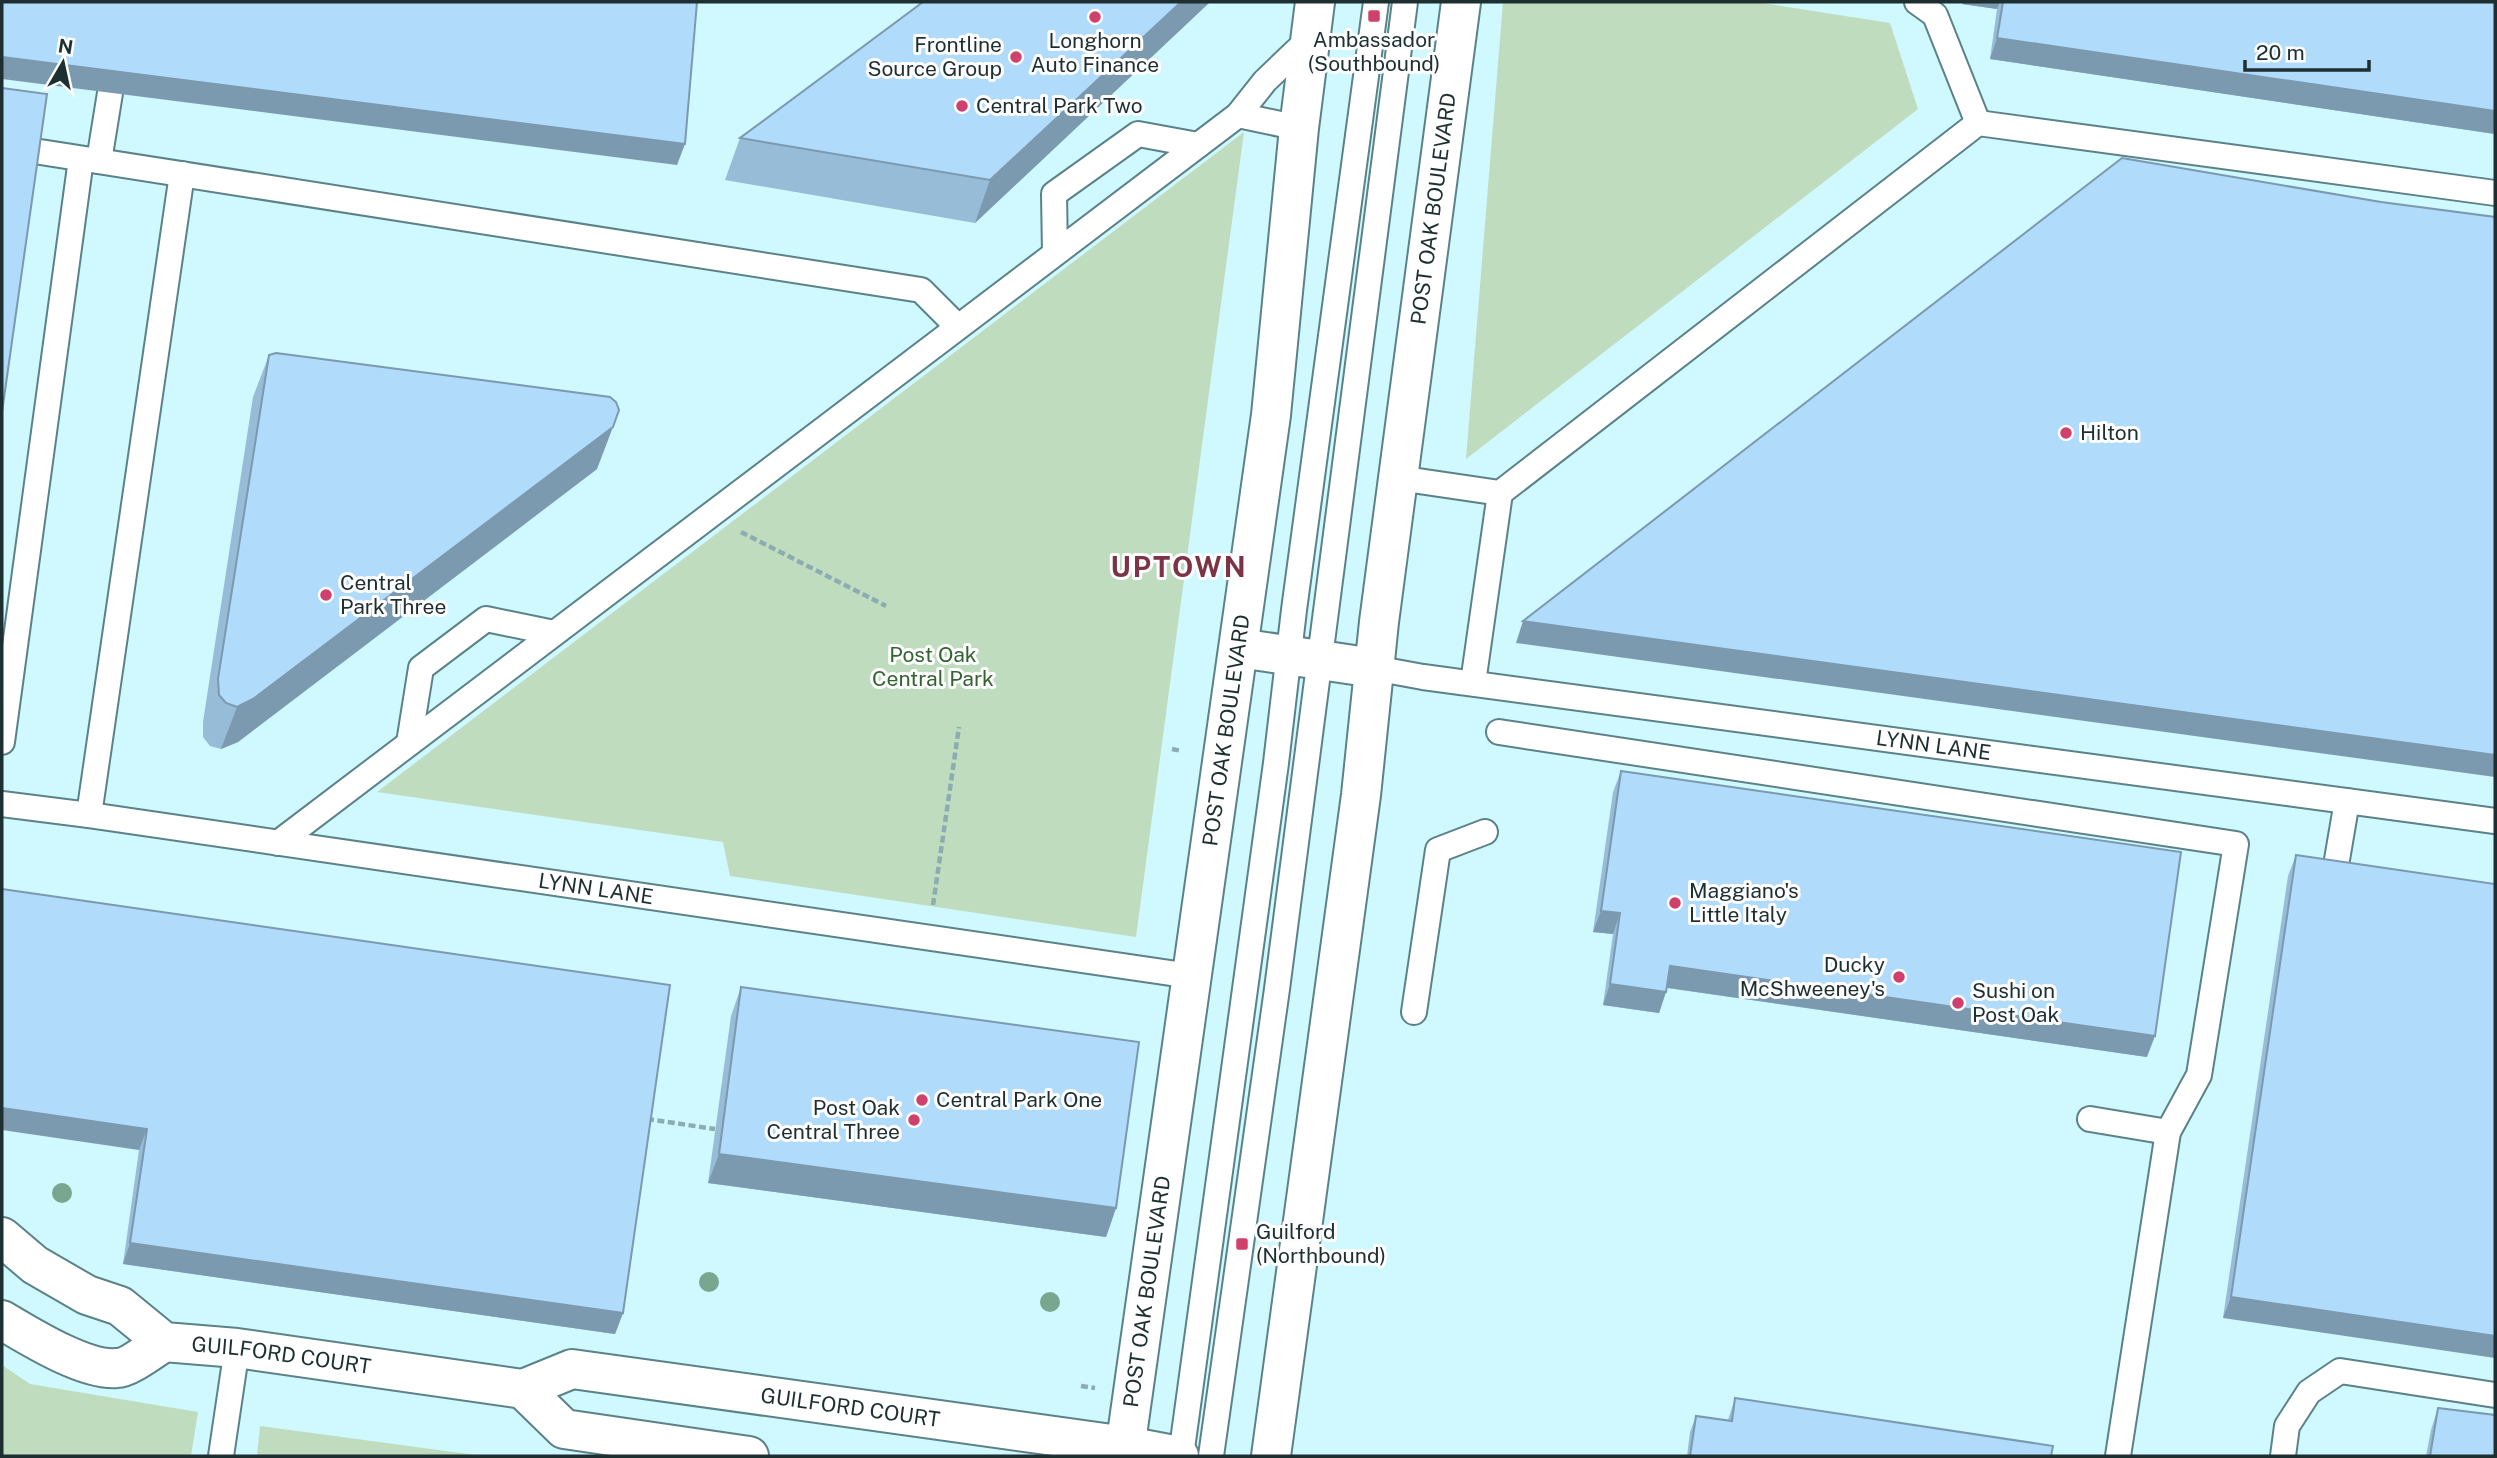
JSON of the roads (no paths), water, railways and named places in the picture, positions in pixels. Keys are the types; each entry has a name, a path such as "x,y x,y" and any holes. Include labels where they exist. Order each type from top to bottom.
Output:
{"main road":[{"name":"POST OAK BOULEVARD","path":"1271,1456 1361,795 1374,668 1461,2"},
{"name":"POST OAK BOULEVARD","path":"1125,1451 1271,415 1312,20"},
{"path":"1239,648 1374,668"},
{"name":"GUILFORD COURT","path":"2,1237 35,1265 87,1295 120,1306 164,1342 237,1348 523,1389 572,1369 1125,1451 1180,1456"},
{"name":"GUILFORD COURT","path":"2,1320 52,1348 101,1367 120,1369 164,1342"},
{"path":"523,1389 564,1429 749,1456"}],"lane":[{"path":"1212,1456 1266,1070 1303,658 1376,2"},
{"path":"1180,1456 1405,2"},
{"path":"1917,2 1934,15 1978,122"},
{"path":"278,843 1238,115 1312,20"},
{"path":"2,742 90,160 110,93"},
{"path":"1238,115 1299,128"},
{"path":"1473,682 1500,493 1978,122 2489,200"},
{"path":"1055,253 1054,194 1138,134 1198,145"},
{"path":"34,151 921,290 958,327"},
{"path":"89,815 182,174"},
{"path":"1398,478 1500,493"},
{"path":"409,743 421,668 486,619 554,633"},
{"name":"LYNN LANE","path":"1374,668 2495,821"},
{"path":"1499,732 2236,844 2199,1075 2168,1132 2118,1456"},
{"path":"2333,883 2347,801"},
{"name":"LYNN LANE","path":"2,804 1191,976"},
{"path":"1414,1012 1438,850 1485,832"},
{"path":"2090,1119 2168,1132"},
{"path":"221,1456 237,1348"},
{"path":"2283,1456 2287,1426 2309,1392 2340,1371 2495,1395"}],"place":[{"name":"Ambassador (Southbound)","path":"1374,16"},
{"name":"Longhorn Auto Finance","path":"1095,17"},
{"name":"Frontline Source Group","path":"1016,57"},
{"name":"Central Park Two","path":"962,106"},
{"name":"Hilton","path":"2066,433"},
{"name":"Central Park Three","path":"326,595"},
{"name":"Maggiano's Little Italy","path":"1675,903"},
{"name":"Ducky McShweeney's","path":"1899,977"},
{"name":"Sushi on Post Oak","path":"1958,1003"},
{"name":"Central Park One","path":"922,1100"},
{"name":"Post Oak Central Three","path":"914,1120"},
{"name":"Guilford (Northbound)","path":"1242,1244"}],"district":[{"name":"UPTOWN","path":"1179,567"}],"park label":[{"name":"Post Oak Central Park","path":"933,667"}]}
